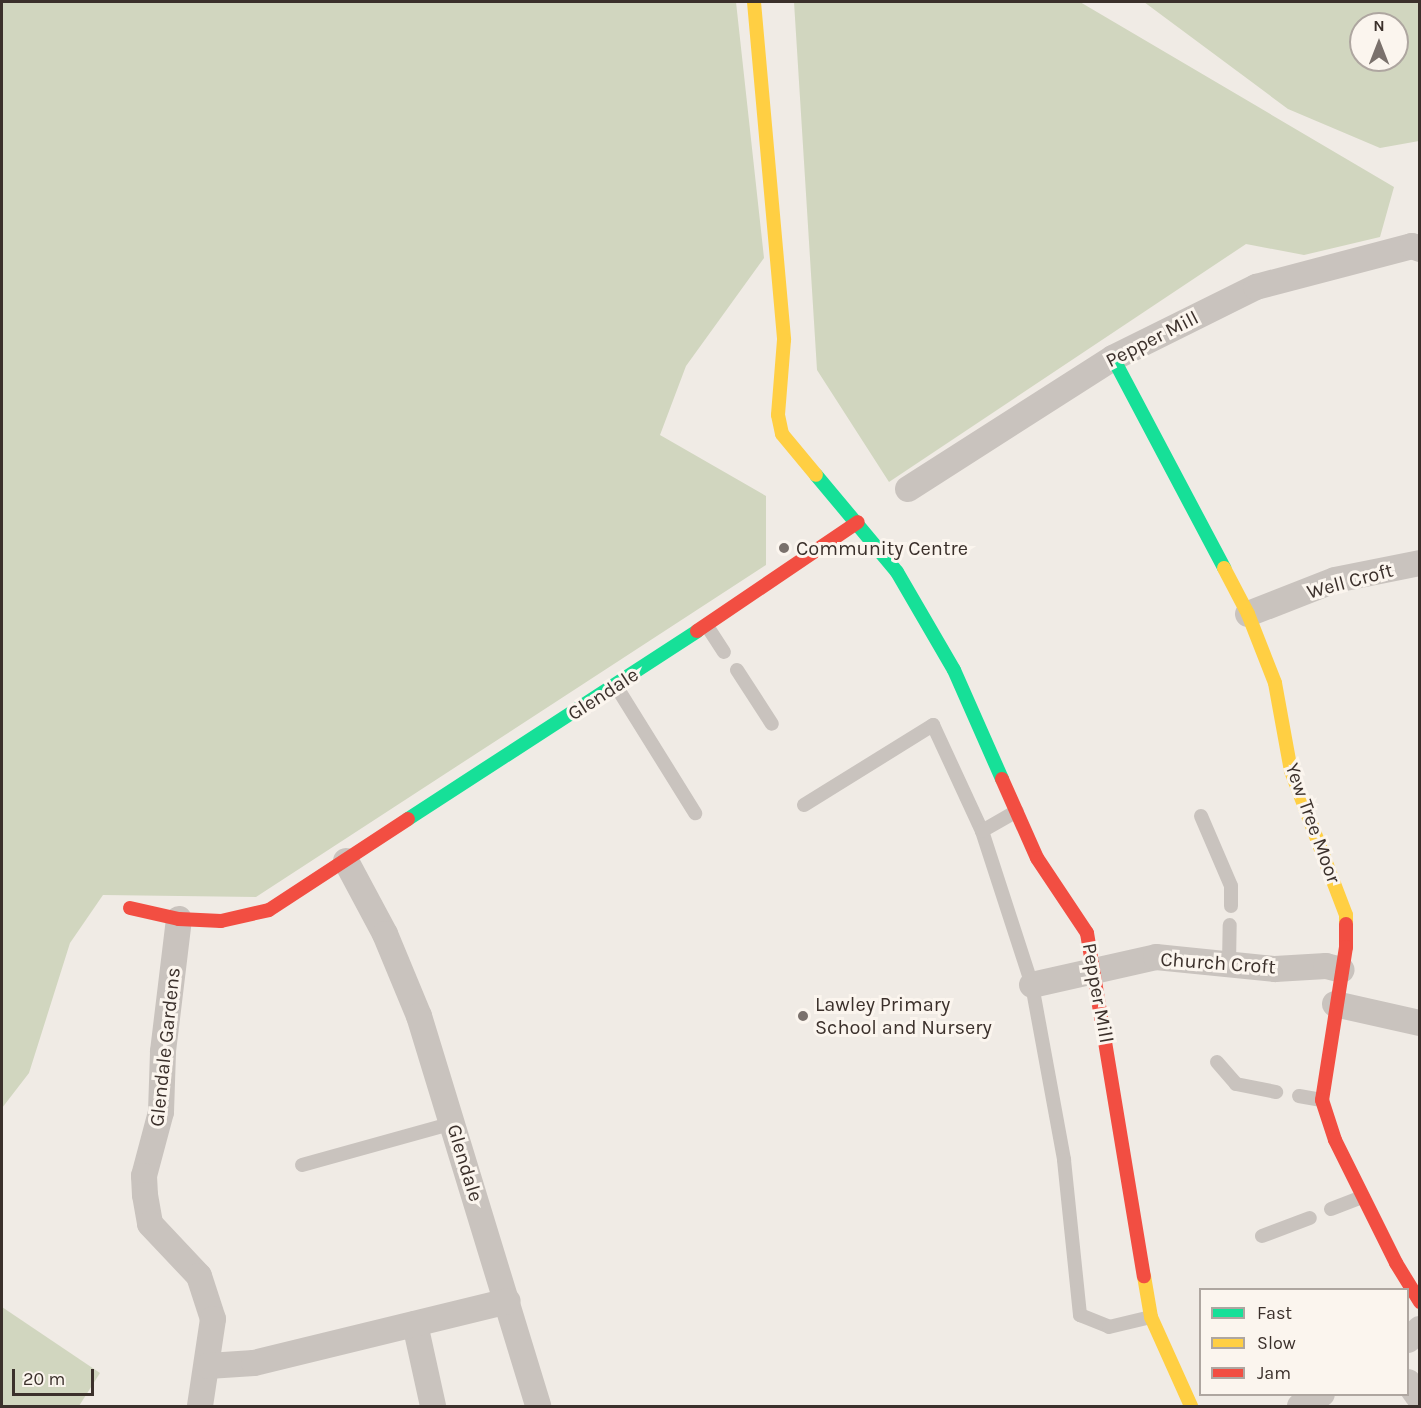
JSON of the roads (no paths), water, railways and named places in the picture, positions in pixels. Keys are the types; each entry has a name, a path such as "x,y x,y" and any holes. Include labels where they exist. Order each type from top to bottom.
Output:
{"street":[{"name":"Pepper Mill","path":"755,6 784,340 778,415 782,434 858,522 897,572 954,670 1036,858 1087,933 1095,969 1151,1317 1191,1407"},
{"name":"Pepper Mill","path":"908,489 1113,358 1256,287 1412,246 1419,249"},
{"name":"Yew Tree Moor","path":"1113,358 1248,614 1275,683 1292,771 1346,915 1342,970 1322,1100 1335,1140 1419,1302"},
{"name":"Glendale","path":"130,908 179,919 221,921 269,910 616,686 858,522"},
{"name":"Well Croft","path":"1248,614 1335,580 1419,563"},
{"name":"Glendale","path":"346,861 385,934 419,1016 508,1301 538,1407"},
{"name":"Glendale Gardens","path":"179,919 163,1052 161,1112 144,1176 144,1195 150,1224 199,1276 213,1319 208,1366 200,1407"},
{"name":"Church Croft","path":"1032,985 1156,957 1229,964 1342,970"},
{"path":"1335,1004 1419,1023"},
{"path":"208,1366 254,1364 508,1301"},
{"path":"415,1324 433,1407"},
{"path":"1409,1385 1419,1399"}],"lane":[{"path":"707,626 724,652"},
{"path":"737,670 772,724"},
{"path":"616,686 695,813"},
{"path":"804,805 933,725 982,831 1032,985 1064,1160 1080,1315 1108,1327 1151,1317"},
{"path":"982,831 1017,811"},
{"path":"1201,816 1231,886 1231,906"},
{"path":"1229,964 1230,925"},
{"path":"1217,1062 1236,1084 1276,1092"},
{"path":"1299,1096 1322,1100"},
{"path":"302,1164 453,1123"},
{"path":"1331,1209 1364,1197"},
{"path":"1262,1236 1310,1218"}],"place":[{"name":"Community Centre","path":"784,548"},
{"name":"Lawley Primary School and Nursery","path":"803,1016"}]}
